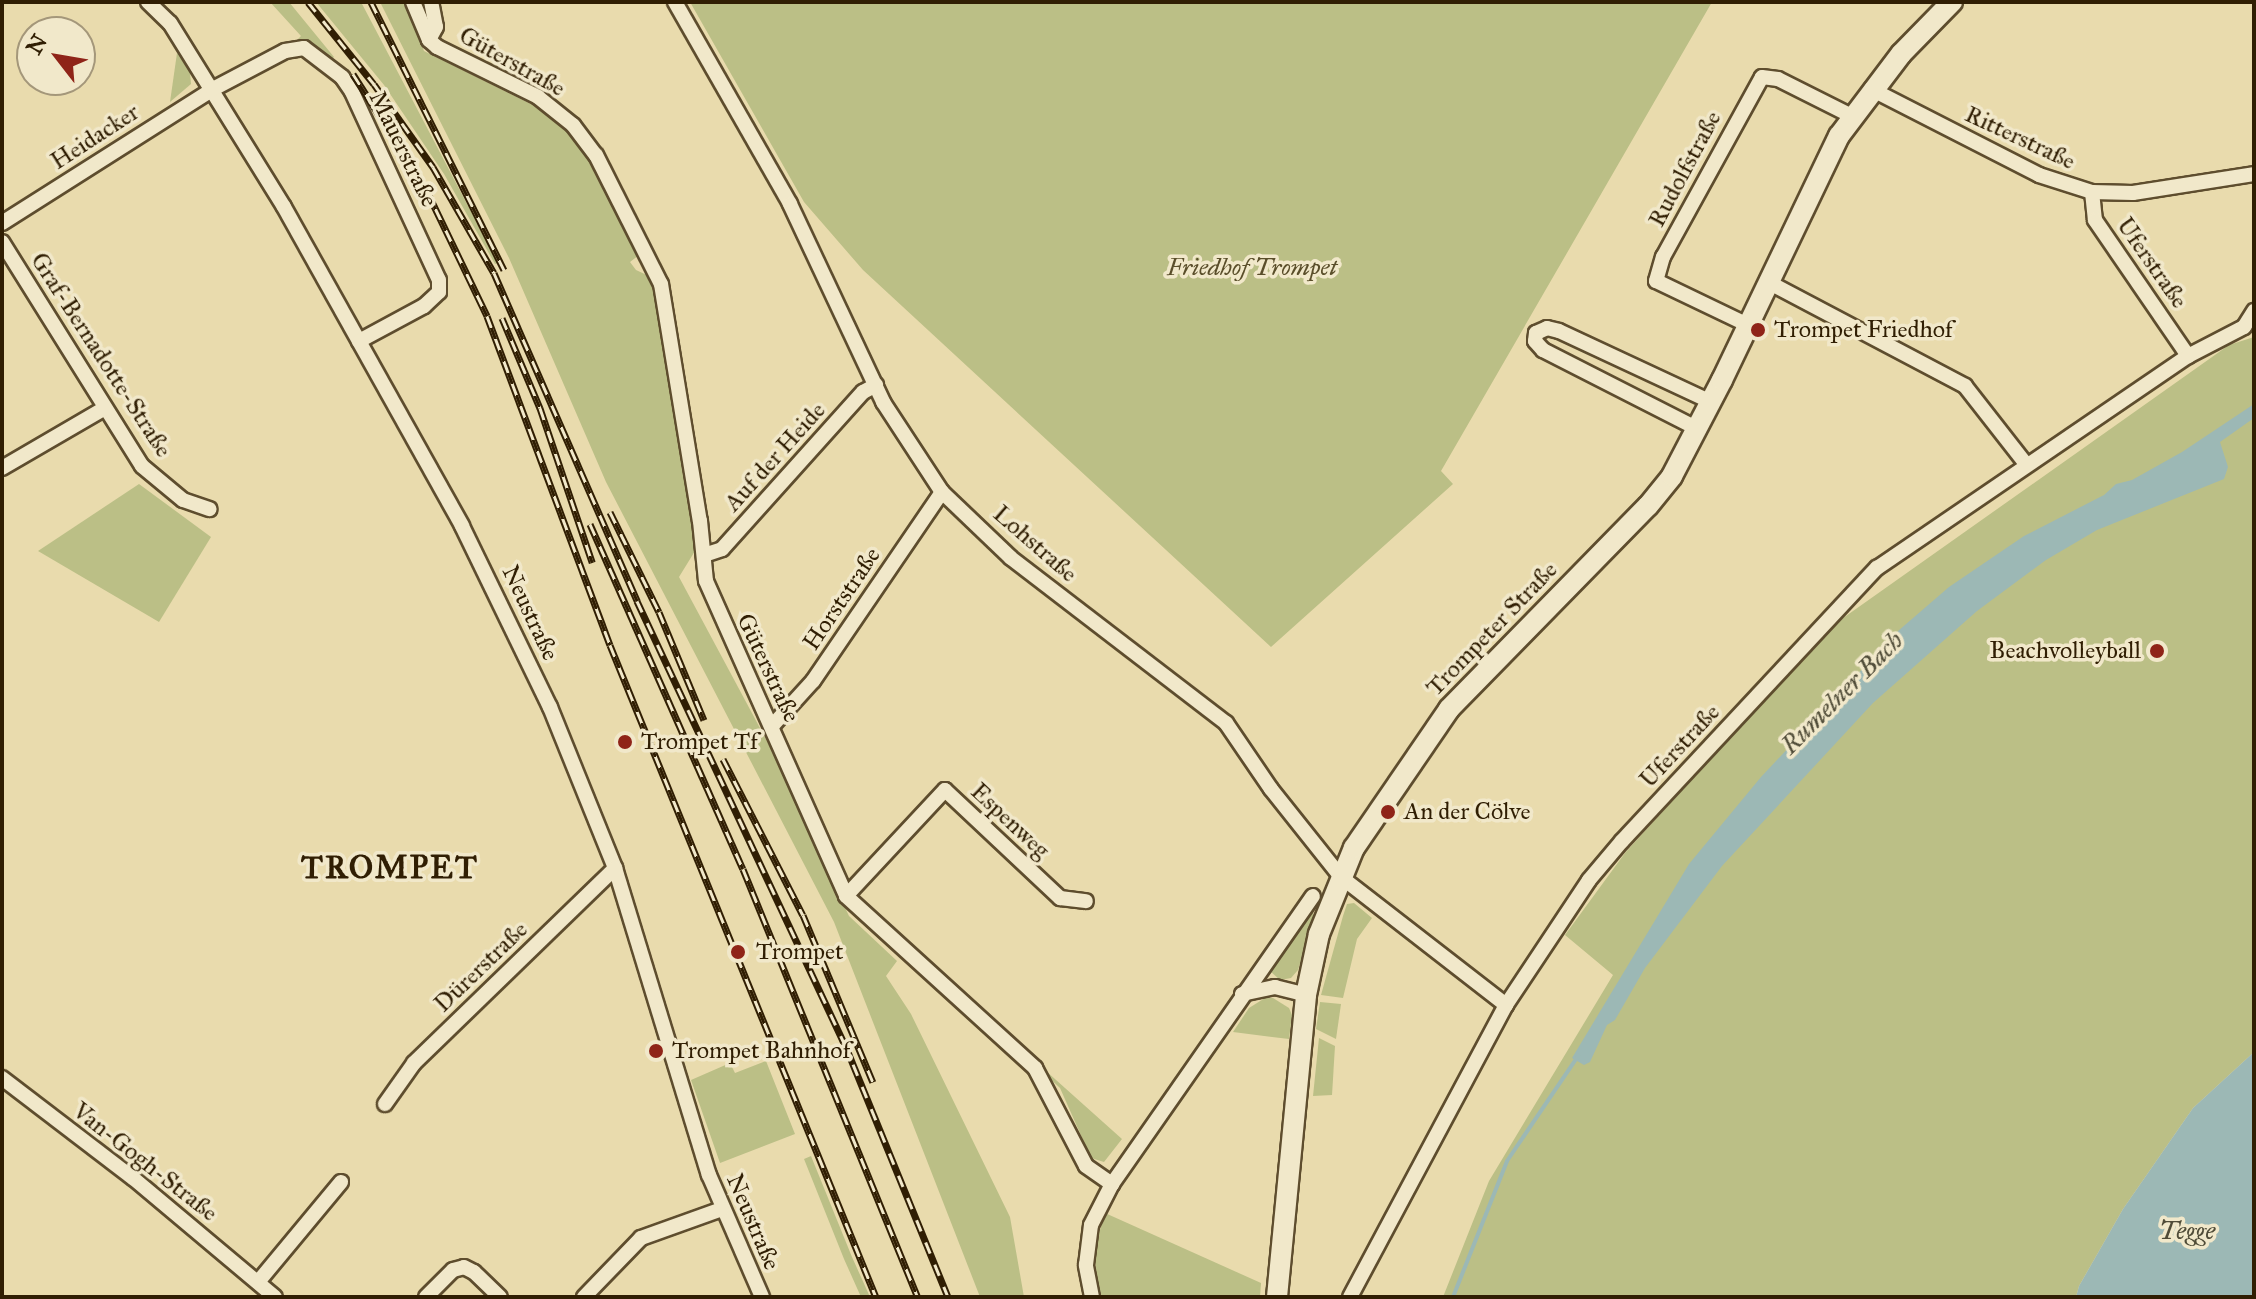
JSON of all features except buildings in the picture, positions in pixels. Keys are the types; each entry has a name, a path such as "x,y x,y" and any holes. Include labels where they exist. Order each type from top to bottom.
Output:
{"street":[{"name":"Güterstraße","path":"413,2 429,40 556,109 573,125 596,155 661,284 710,596 772,726 798,793 846,896 1035,1068 1086,1166 1112,1184"},
{"name":"Güterstraße","path":"429,40 436,27 431,2"},
{"name":"Lohstraße","path":"675,2 790,204 876,385 942,492 1011,558 1226,723 1271,789 1341,877 1506,1005"},
{"name":"Trompeter Straße","path":"1341,877 1363,833 1449,709 1648,506 1672,476 1698,429 1820,170 1871,89 1919,33 1952,2"},
{"name":"Neustraße","path":"150,3 170,23 213,89 359,341 483,566 550,707 615,868 684,1100 722,1209 762,1297"},
{"name":"Mauerstraße","path":"213,89 297,47 311,51 326,63 352,92 439,280 439,292 424,306 359,341"},
{"name":"Rudolfstraße","path":"1748,325 1662,286 1655,275 1755,86 1768,76 1852,116"},
{"name":"Heidacker","path":"2,223 213,89"},
{"name":"Ritterstraße","path":"1871,89 2039,175 2092,192 2133,193 2254,174"},
{"name":"Uferstraße","path":"2092,192 2095,220 2188,356"},
{"name":"Graf-Bernadotte-Straße","path":"2,242 142,466 161,485 183,500 209,509"},
{"path":"1768,282 1965,386 2026,464"},
{"name":"Uferstraße","path":"1350,1297 1506,1005 1589,880 1864,579 2026,464 2188,356 2244,327 2254,311"},
{"path":"1698,429 1543,350 1535,341 1536,333 1542,328 1559,331 1711,402"},
{"name":"Auf der Heide","path":"704,555 722,549 863,392 876,385"},
{"path":"2,468 105,408"},
{"name":"Horststraße","path":"772,726 813,681 942,492"},
{"name":"Espenweg","path":"846,896 945,790 1060,898 1086,901"},
{"name":"Dürerstraße","path":"385,1104 414,1063 615,868"},
{"path":"1277,1297 1306,995 1319,934 1341,877"},
{"path":"1092,1297 1086,1265 1091,1225 1112,1184 1313,896"},
{"path":"1242,994 1275,987 1306,995"},
{"name":"Van-Gogh-Straße","path":"2,1078 133,1178 275,1297"},
{"path":"258,1282 341,1182"},
{"path":"584,1297 641,1238 722,1209"},
{"path":"426,1297 453,1270 464,1267 474,1272 500,1297"}],"green space":[{"path":"270,2 289,2 334,57 330,61 296,41 301,36"},
{"path":"316,2 361,2 498,263 495,264 444,174 384,85"},
{"path":"380,2 406,2 424,51 549,113 572,134 596,170 639,255 630,262 636,270 651,277 657,288 691,488 695,551 679,577 768,743 849,916 897,961 886,976 911,1014 1010,1217 1024,1297 980,1297 834,922 606,482 509,258"},
{"name":"Friedhof Trompet","path":"690,2 1712,2 1441,471 1453,484 1271,647 863,270 804,202"},
{"path":"177,53 190,72 191,84 170,102"},
{"path":"2254,337 2254,1052 2193,1108 2123,1209 2079,1286 2076,1297 1443,1297 1489,1181 1613,975 1565,935 1625,853 1829,628 2229,345"},
{"path":"139,484 211,537 159,622 38,551"},
{"path":"1354,903 1372,918 1357,939 1343,998 1321,995 1347,904"},
{"path":"1312,909 1314,917 1298,970 1291,978 1280,980 1269,970"},
{"path":"1265,998 1273,998 1289,1008 1292,1015 1289,1039 1233,1032 1249,1008"},
{"path":"1320,1002 1341,1004 1336,1039 1316,1029"},
{"path":"1319,1038 1335,1046 1332,1095 1313,1096"},
{"path":"766,1061 795,1134 720,1163 691,1080 730,1063 735,1073"},
{"path":"1046,1071 1122,1139 1104,1162 1091,1158 1060,1088 1046,1075"},
{"path":"811,1156 870,1297 861,1297 844,1259 804,1159"},
{"path":"1105,1213 1261,1283 1260,1297 1099,1297 1094,1250"}],"water":[{"name":"Rumelner Bach","path":"2254,404 2254,418 2220,442 2228,467 2224,479 2097,530 2046,560 1977,611 1873,703 1722,866 1645,968 1615,1020 1607,1025 1590,1062 1584,1065 1572,1058 1689,864 1761,777 1898,631 1949,587 2024,536 2104,495 2116,484 2132,480 2182,452"},
{"name":"Tegge","path":"2254,1052 2254,1297 2076,1297 2079,1286 2123,1209 2193,1108"}],"waterway":[{"path":"1453,1297 1507,1161 1578,1056"}],"railway":[{"path":"308,2 374,84 433,167 494,273 637,601 844,1042 948,1297"},
{"path":"371,2 504,270"},
{"path":"353,74 425,187 487,316 610,645 876,1297"},
{"path":"502,318 540,408 592,562"},
{"path":"610,512 659,612 704,720"},
{"path":"590,524 743,869 918,1297"},
{"path":"723,759 803,915 873,1082"}],"place":[{"name":"Trompet Friedhof","path":"1758,330"},
{"name":"Beachvolleyball","path":"2157,651"},
{"name":"Trompet Tf","path":"625,742"},
{"name":"An der Cölve","path":"1388,812"},
{"name":"Trompet","path":"738,952"},
{"name":"Trompet Bahnhof","path":"656,1051"}],"district":[{"name":"TROMPET","path":"390,868"}]}
